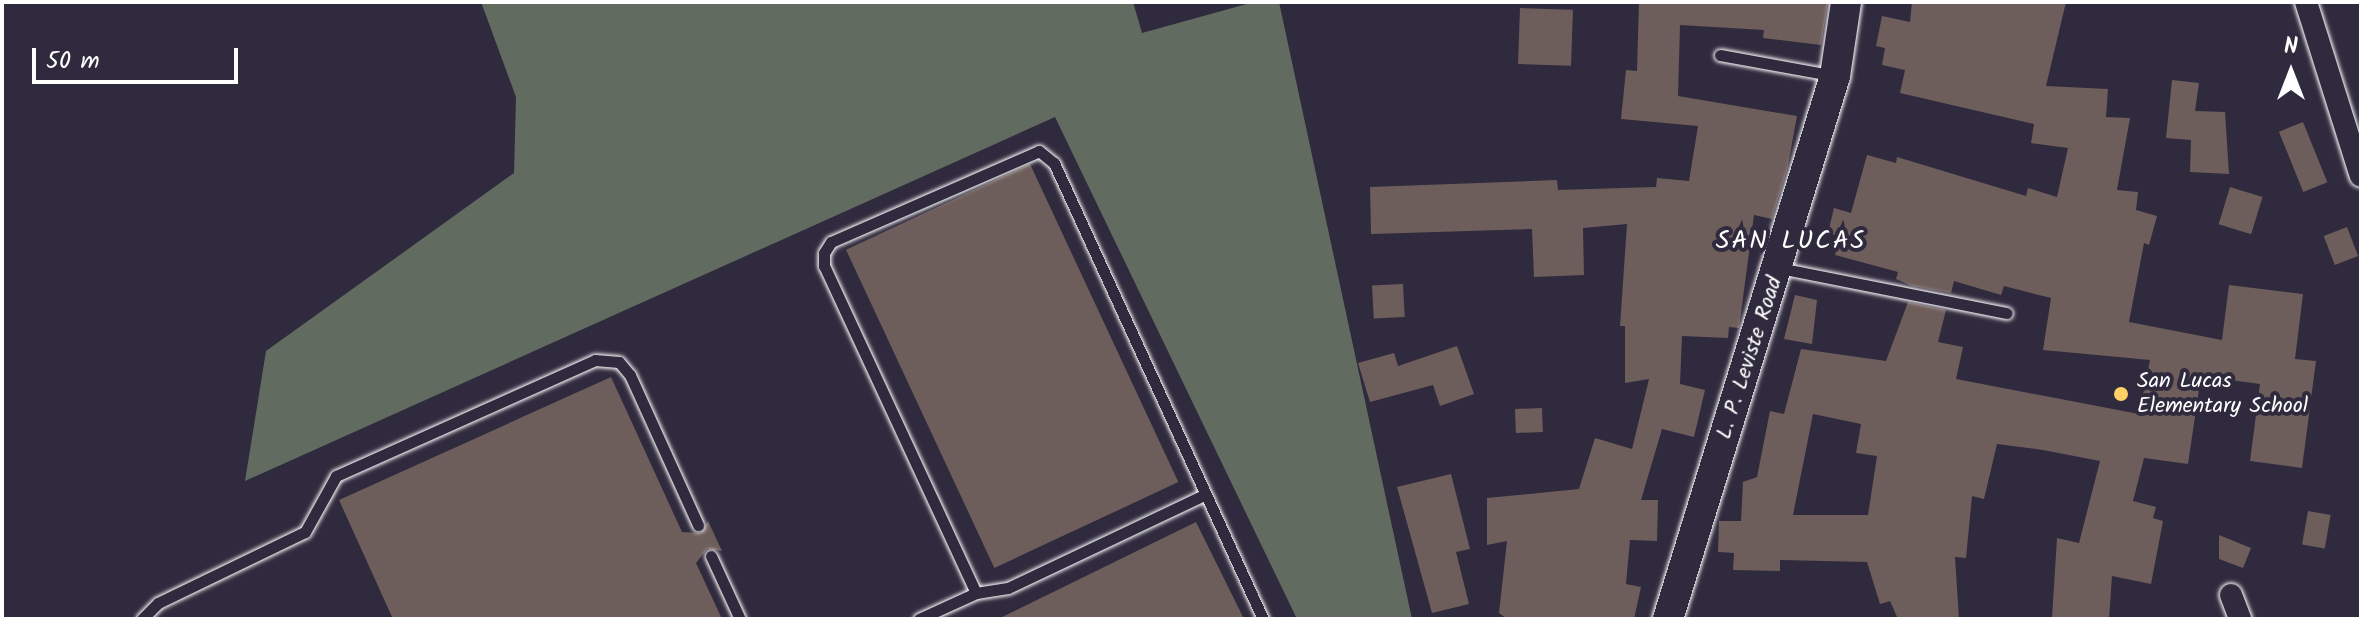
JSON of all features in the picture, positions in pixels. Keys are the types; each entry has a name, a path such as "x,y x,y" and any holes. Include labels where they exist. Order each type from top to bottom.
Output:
{"main road":[{"name":"L. P. Leviste Road","path":"1668,619 1779,268 1835,76 1846,2"}],"street":[{"path":"2306,2 2361,176"},
{"path":"2231,595 2240,619"}],"lane":[{"path":"1720,55 1835,76"},
{"path":"976,593 824,253 831,242 1025,153 1039,151 1054,163 1263,619"},
{"path":"1779,268 2007,313"},
{"path":"142,619 158,603 305,532 336,476 595,360 619,362 630,375 698,525"},
{"path":"919,619 976,593 1008,588 1204,495"},
{"path":"711,556 740,619"}],"green space":[{"path":"481,2 1133,2 1142,33 1254,2 1279,2 1412,619 1297,619 1055,117 245,481 266,351 514,173 516,97"}],"building":[{"path":"1639,2 1828,2 1821,45 1763,38 1764,30 1680,25 1678,96 1797,116 1787,170 1772,219 1754,215 1739,328 1729,327 1728,338 1682,336 1680,384 1705,390 1694,437 1662,429 1641,500 1658,500 1657,541 1630,540 1626,584 1641,587 1634,619 1507,619 1499,613 1507,541 1487,545 1487,498 1579,489 1595,438 1632,449 1649,379 1625,383 1625,326 1620,326 1627,224 1583,228 1584,275 1534,277 1532,229 1371,234 1370,187 1557,180 1558,190 1656,187 1657,178 1689,181 1698,126 1621,119 1626,70 1637,71"},
{"path":"1912,2 2066,2 2046,86 2108,89 2106,117 2130,118 2117,190 2138,192 2136,210 2157,216 2149,245 2144,243 2129,322 2222,340 2229,285 2303,294 2295,359 2316,361 2302,468 2250,461 2260,384 2201,376 2188,464 2144,458 2133,501 2156,507 2153,518 2163,521 2151,584 2112,576 2109,619 2052,618 2057,538 2079,543 2100,461 2043,450 1997,444 1984,499 1972,496 1966,558 1955,557 1959,619 1898,619 1890,601 1880,604 1867,562 1780,560 1780,571 1733,570 1734,553 1718,552 1719,521 1741,521 1743,482 1757,477 1770,411 1784,414 1801,349 1886,361 1908,302 1946,310 1938,342 1963,347 1956,379 2139,414 2150,360 2043,350 2051,298 2004,286 2001,295 1954,281 1951,293 1912,286 1896,279 1898,272 1835,255 1840,237 1828,233 1834,208 1851,213 1867,155 1896,163 1897,157 2026,196 2028,188 2057,197 2068,148 2031,143 2034,124 1900,93 1905,70 1882,65 1885,48 1876,46 1882,16 1910,22","holes":["1813,414 1861,424 1856,453 1877,456 1868,515 1793,515"]},
{"path":"1520,8 1573,10 1571,66 1518,64"},
{"path":"2172,80 2199,83 2195,111 2225,112 2229,174 2190,172 2191,140 2166,138"},
{"path":"2303,122 2327,182 2303,192 2279,132"},
{"path":"1030,164 1178,482 994,568 846,250"},
{"path":"2230,187 2263,197 2251,234 2219,224"},
{"path":"2347,227 2358,256 2335,265 2324,236"},
{"path":"1403,284 1405,317 1374,319 1372,286"},
{"path":"1795,295 1817,300 1812,344 1784,339"},
{"path":"1457,346 1474,394 1440,406 1433,385 1370,402 1358,363 1394,353 1398,366"},
{"path":"611,377 682,532 701,533 708,521 722,551 707,549 696,563 722,619 393,619 339,500"},
{"path":"1542,408 1543,432 1516,433 1515,409"},
{"path":"1451,474 1470,549 1456,552 1469,604 1432,613 1397,487"},
{"path":"2308,511 2331,515 2325,548 2302,544"},
{"path":"1196,522 1244,619 998,619"},
{"path":"2219,535 2251,548 2243,568 2219,559"}],"place":[{"name":"San Lucas Elementary School","path":"2121,394"}],"district":[{"name":"SAN LUCAS","path":"1791,242"}]}
